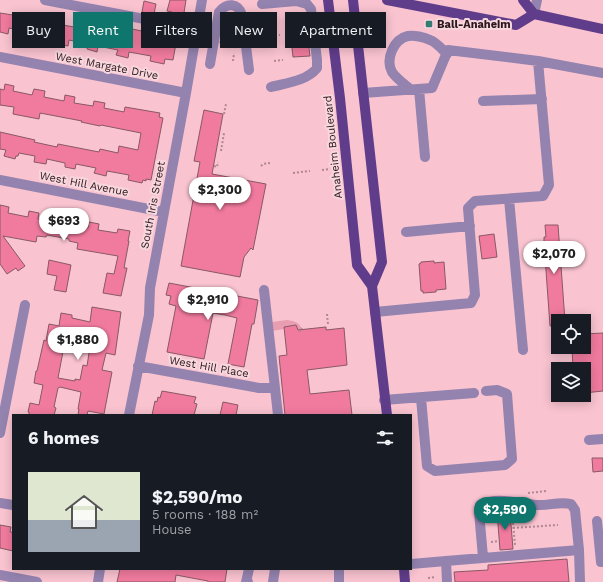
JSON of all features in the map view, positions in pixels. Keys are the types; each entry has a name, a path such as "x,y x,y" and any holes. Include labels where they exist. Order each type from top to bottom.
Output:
{"main road":[{"name":"Anaheim Boulevard","path":"328,0 340,98 357,265 372,286 387,414"},
{"name":"Anaheim Boulevard","path":"353,0 382,262 372,286"},
{"path":"387,0 516,25 534,14"},
{"path":"523,0 534,14 603,29"},
{"path":"404,570 405,582"}],"street":[{"path":"45,0 141,18"},
{"name":"South Iris Street","path":"200,12 202,0"},
{"path":"534,14 536,0"},
{"path":"262,4 296,1 307,4 311,9 317,60 317,68 309,76 294,82 271,87"},
{"path":"210,64 219,12 222,8 228,5 240,9 242,15 249,70"},
{"path":"425,157 414,89 392,71 389,59 393,48 408,36 431,40 447,54"},
{"name":"South Iris Street","path":"129,414 149,315 150,288 194,48"},
{"path":"363,93 432,88 448,50 538,61 603,73"},
{"name":"West Margate Drive","path":"0,57 186,93"},
{"path":"375,312 471,303 475,295 468,208 475,201 544,196 549,185 538,61"},
{"path":"483,101 542,99"},
{"name":"West Hill Avenue","path":"0,180 164,212"},
{"path":"509,199 523,350"},
{"path":"406,232 470,226"},
{"path":"264,290 278,414"},
{"path":"0,433 25,305"},
{"name":"West Hill Place","path":"138,366 259,388 275,388"},
{"path":"421,398 427,466 435,471 505,465 512,459 508,394 497,390 486,391"},
{"path":"384,400 474,393"},
{"path":"589,440 603,439"},
{"path":"484,557 479,512 480,505 486,502 510,501 537,505 564,502 571,504 575,510 579,550 580,582"},
{"path":"0,503 12,505"},
{"path":"597,521 601,562 603,562"},
{"path":"412,564 579,550"},
{"path":"444,579 446,561"},
{"path":"98,582 100,570"},
{"path":"248,582 246,582 249,570"},
{"path":"273,582 275,570"},
{"path":"339,570 339,582"},
{"path":"0,575 37,582"}],"path":[{"path":"233,61 234,53"},
{"path":"274,61 282,60"},
{"path":"224,114 226,104"},
{"path":"221,151 224,133"},
{"path":"214,166 217,167 218,162"},
{"path":"261,166 270,162"},
{"path":"322,170 330,169"},
{"path":"292,173 310,171"},
{"path":"327,314 328,324"},
{"path":"299,332 302,328"},
{"path":"512,511 515,549"},
{"path":"513,528 558,525"},
{"path":"428,578 444,579"}],"shaded area":[{"path":"287,320 296,322 302,329 298,332 296,325 272,331 272,322"}],"building":[{"path":"170,0 186,0 184,12 167,11"},
{"path":"144,1 156,4 154,12 142,12"},
{"path":"0,13 12,15 12,29 9,28 8,34 0,32"},
{"path":"65,25 73,27 73,41 69,40 68,46 65,45"},
{"path":"133,29 141,31 141,48 175,48 173,60 165,59 164,64 150,61 151,56 129,52 128,58 116,55 118,50 108,48 133,48"},
{"path":"87,48 98,48 97,52"},
{"path":"292,48 309,48 310,56 293,57"},
{"path":"5,84 14,86 13,91 32,95 34,89 45,91 44,97 64,101 65,95 75,97 74,103 93,106 94,101 105,103 104,108 124,112 125,107 160,113 159,117 163,118 151,180 143,180 142,183 128,180 129,175 107,171 106,176 94,173 96,168 76,164 75,169 65,167 65,163 47,159 46,164 34,162 35,156 19,153 15,159 4,156 6,150 0,149 0,132 57,147 58,144 99,152 100,149 118,153 119,146 138,150 141,133 40,113 39,119 13,114 14,107 0,105 0,89 4,90"},
{"path":"204,110 223,114 212,174 266,184 253,250 251,248 244,257 240,277 181,266 200,162 194,161"},
{"path":"0,205 9,207 8,213 28,217 29,211 39,213 38,219 57,222 58,216 69,219 68,224 88,228 89,222 99,224 98,230 117,233 118,229 130,231 124,268 127,268 121,296 103,293 107,273 114,274 118,256 77,249 78,243 69,241 69,239 47,235 46,237 37,236 36,242 3,236 25,266 18,271 16,268 7,274 0,264"},
{"path":"545,225 558,225 564,314 551,314 550,326 544,243 544,237 546,237"},
{"path":"494,234 497,257 482,259 479,236"},
{"path":"49,260 71,265 66,292 54,290 57,276 47,274"},
{"path":"434,261 434,263 444,262 446,289 436,290 436,292 423,293 423,291 421,291 419,264 421,262"},
{"path":"169,283 258,300 244,367 228,364 237,318 225,315 213,313 204,359 167,352 176,306 169,304 171,296 166,295"},
{"path":"92,307 121,312 115,355 106,353 102,370 112,372 104,414 88,411 87,414 78,414 81,392 60,387 58,388 54,407 56,408 54,414 29,414 30,403 39,405 43,385 34,383 44,340 46,341 49,324 59,326 61,313 72,315 72,318 90,322","holes":["69,336 91,340 87,366 83,365 80,380 75,379 75,381 58,378 65,341 68,341"]},
{"path":"296,325 298,330 326,327 326,330 344,328 347,365 307,370 310,394 349,390 352,414 285,414 279,356 287,355 284,327"},
{"path":"603,333 603,391 591,392 591,362 573,362 572,354 591,354 591,334"},
{"path":"162,391 196,397 194,403 197,404 194,414 152,414 155,401 157,402 158,397 160,398"},
{"path":"223,402 238,405 236,414 220,414"},
{"path":"592,458 603,458 603,471 593,472"},
{"path":"497,512 510,512 513,549 500,550"},
{"path":"0,525 11,527 10,532 12,532 12,551 0,548"},
{"path":"567,559 569,582 455,582 454,572 488,570 488,565"},
{"path":"120,570 227,570 225,582 208,582 176,575 175,582 117,582"}],"place":[{"name":"Ball-Anaheim","path":"429,24"}]}
